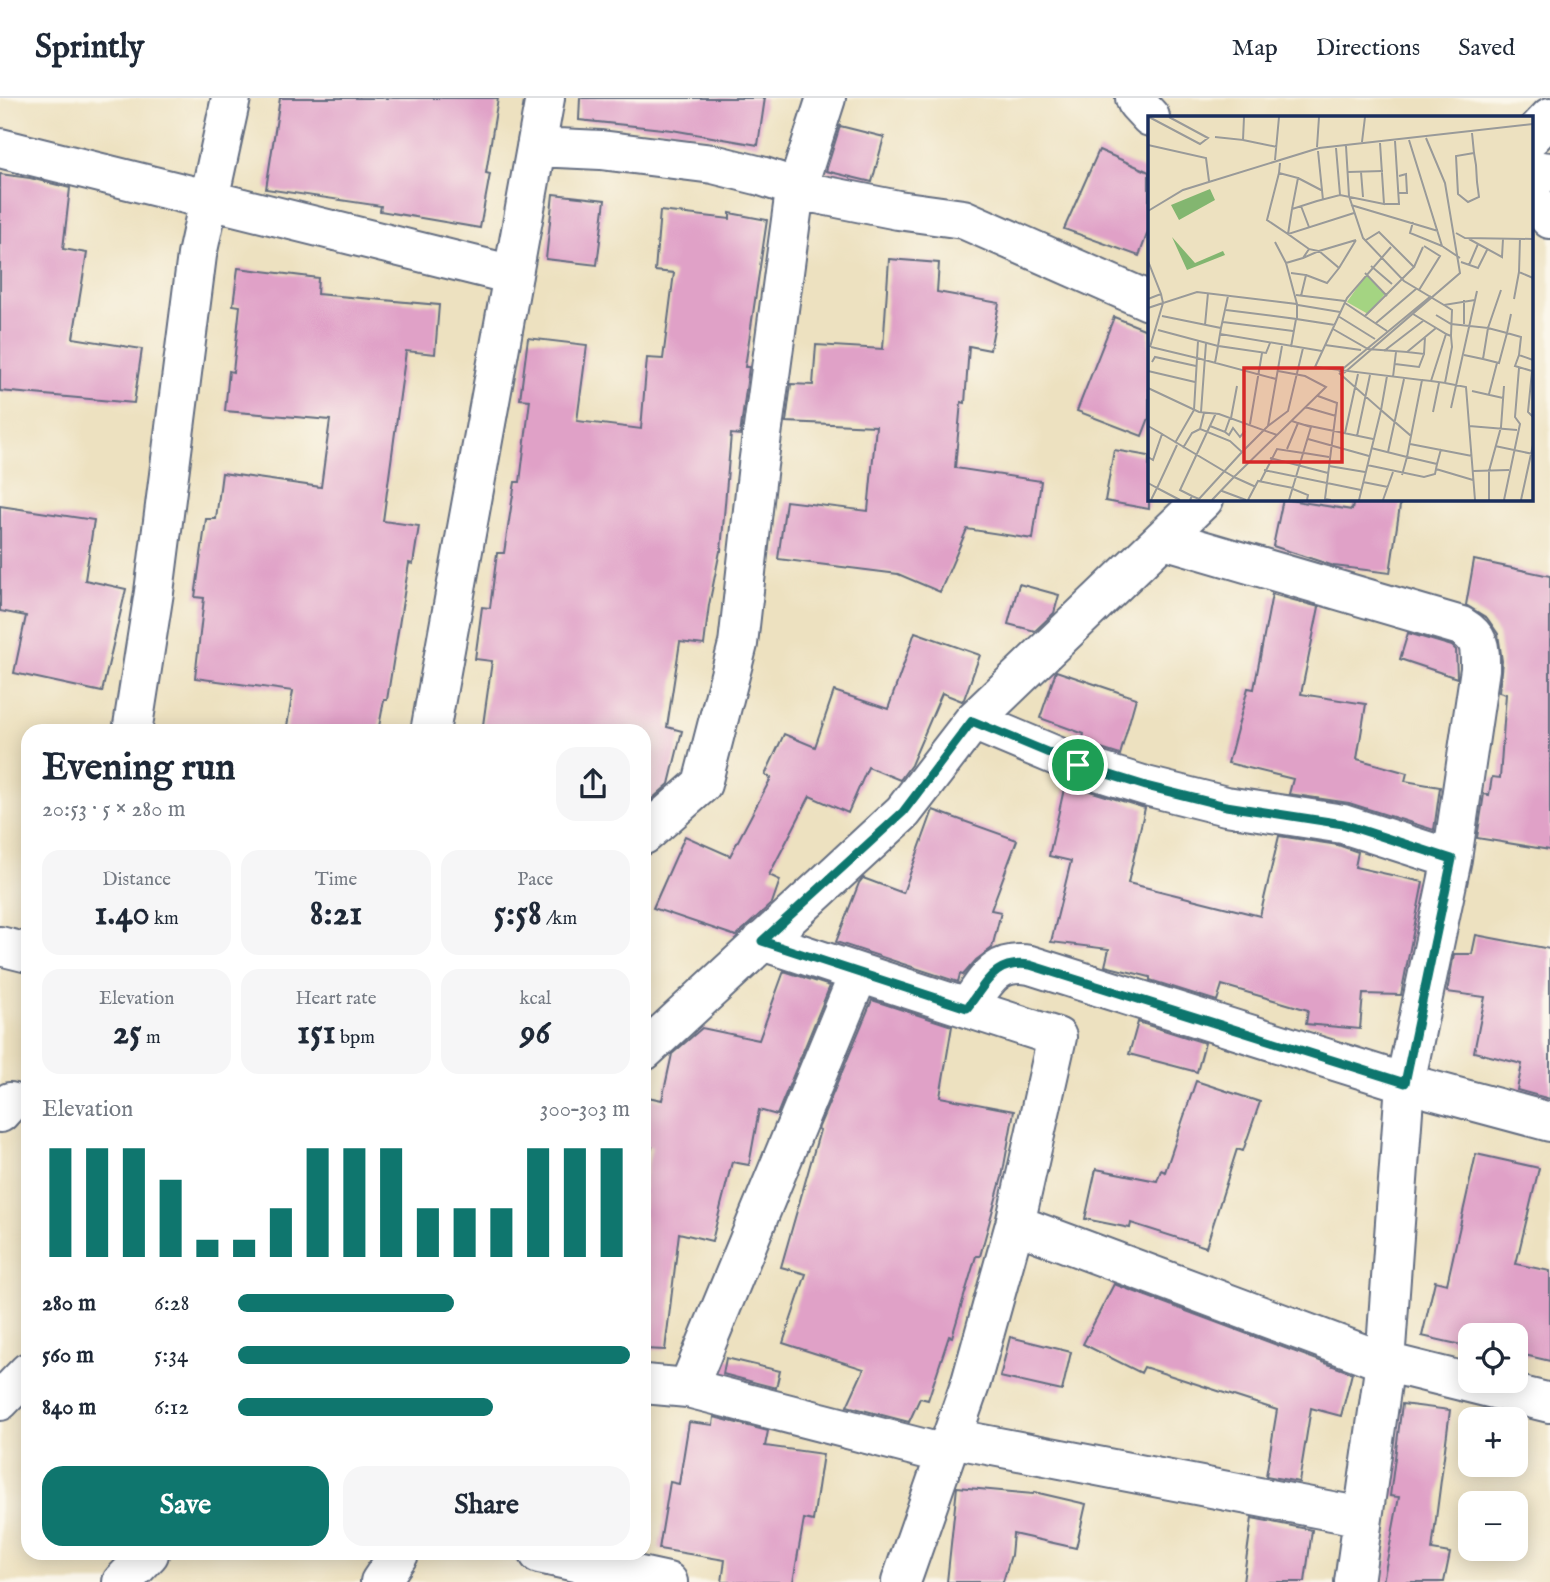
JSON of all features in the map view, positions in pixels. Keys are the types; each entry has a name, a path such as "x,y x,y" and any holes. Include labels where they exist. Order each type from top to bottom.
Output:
{"street":[{"path":"133,724 154,592 197,255 232,98"},
{"path":"431,724 545,98"},
{"path":"651,829 702,784 738,644 758,465 794,198 826,98"},
{"path":"1135,98 1149,116"},
{"path":"1532,136 1550,117"},
{"path":"536,146 601,150 713,164 812,193 898,210 963,219 1148,301"},
{"path":"0,148 513,275"},
{"path":"1532,170 1550,172"},
{"path":"1532,199 1550,219"},
{"path":"651,1044 903,812 972,721 1203,500"},
{"path":"1164,539 1461,625 1474,634 1480,647 1480,669 1452,859 1405,1083 1385,1362 1354,1582"},
{"path":"972,721 1078,765 1146,786 1226,806 1343,824 1452,859"},
{"path":"762,941 1057,1037 1016,1224 971,1382 901,1582"},
{"path":"0,946 21,951"},
{"path":"967,1008 1002,966 1016,963 1030,965 1405,1083 1550,1122"},
{"path":"688,1388 859,973"},
{"path":"1016,1224 1385,1362 1550,1403"},
{"path":"0,1401 21,1379"},
{"path":"651,1385 688,1388 948,1446 1363,1517"},
{"path":"122,1582 143,1560"},
{"path":"380,1582 395,1560"},
{"path":"567,1560 668,1582"}],"building":[{"path":"280,98 498,98 486,173 490,174 480,228 380,211 381,206 266,189"},
{"path":"580,98 765,98 758,145 672,130 579,120"},
{"path":"840,126 884,137 872,182 826,171"},
{"path":"1099,150 1148,172 1148,232 1139,256 1064,229"},
{"path":"0,174 70,188 63,249 87,253 73,338 142,349 134,403 0,391"},
{"path":"553,194 605,200 597,265 546,259"},
{"path":"660,211 730,219 730,213 767,220 745,367 749,367 740,435 731,434 721,551 709,605 704,645 680,642 667,727 682,731 669,784 651,800 651,724 483,724 492,661 475,659 482,607 490,608 497,553 504,553 515,482 520,482 530,400 520,399 528,338 587,345 577,421 641,429 647,358 663,359 674,273 655,271"},
{"path":"889,259 939,263 937,292 999,303 990,350 969,346 965,403 961,402 955,468 1041,481 1033,539 967,529 940,592 898,574 778,559 786,501 868,511 876,426 786,422 791,384 813,385 816,345 883,349"},
{"path":"238,268 318,278 317,294 439,305 435,354 406,351 383,521 419,526 413,564 409,563 387,700 384,700 380,724 287,724 293,691 195,678 204,598 195,597 206,519 216,519 222,473 321,487 330,420 225,411 229,371 233,372 240,306 233,305"},
{"path":"1114,317 1148,331 1148,421 1142,436 1077,411"},
{"path":"1114,450 1148,456 1149,509 1105,501"},
{"path":"1283,500 1352,510 1354,500 1401,500 1390,573 1334,566 1273,546"},
{"path":"0,506 94,520 85,580 126,589 102,692 14,673 26,616 0,611"},
{"path":"1474,560 1550,576 1550,850 1477,838 1484,794 1489,795 1492,777 1500,778 1506,694 1499,692 1502,661 1498,634 1487,618 1466,605"},
{"path":"1019,584 1059,595 1054,613 1035,631 1008,624"},
{"path":"1272,594 1319,607 1301,694 1366,704 1357,759 1407,773 1405,781 1440,787 1434,830 1349,803 1289,794 1293,779 1228,763 1248,688 1254,689"},
{"path":"915,632 980,655 962,701 942,693 911,765 900,780 868,767 848,813 810,796 769,875 780,880 772,903 736,936 653,908 685,836 730,856 771,778 765,775 784,734 815,747 834,691 888,709"},
{"path":"1408,633 1452,646 1456,650 1457,678 1400,659"},
{"path":"1056,671 1136,698 1120,755 1082,743 1084,734 1040,718"},
{"path":"1070,785 1145,808 1128,883 1260,916 1279,836 1338,845 1358,852 1355,867 1423,882 1401,995 1363,994 1360,1029 1306,1024 1308,1010 1222,985 1217,1001 1150,980 1150,977 1105,966 1109,949 1051,942 1071,861 1049,856 1064,789 1068,790"},
{"path":"933,810 1017,840 991,910 1001,912 992,948 976,960 963,975 960,974 958,982 836,942 863,878 903,893"},
{"path":"1476,935 1550,949 1550,1099 1517,1090 1522,1064 1474,1052 1485,997 1447,992 1454,954 1472,954"},
{"path":"784,971 830,986 777,1115 759,1110 749,1165 732,1162 712,1241 679,1233 665,1350 651,1349 651,1098 662,1100 672,1054 702,1028 759,1040"},
{"path":"872,1000 952,1026 940,1097 1014,1111 1002,1177 980,1256 976,1256 952,1337 949,1336 928,1400 920,1398 909,1422 847,1406 864,1369 783,1343 806,1274 781,1267 820,1130 818,1129"},
{"path":"1138,1022 1205,1043 1197,1072 1129,1054"},
{"path":"1196,1081 1260,1102 1243,1151 1237,1149 1206,1247 1131,1223 1130,1228 1085,1219 1096,1169 1157,1181 1161,1170 1165,1172"},
{"path":"1476,1154 1539,1168 1516,1264 1550,1271 1550,1361 1528,1356 1528,1323 1458,1323 1458,1344 1422,1336 1435,1281 1447,1284"},
{"path":"1114,1284 1352,1373 1341,1416 1311,1408 1299,1482 1266,1476 1277,1410 1144,1367 1141,1373 1083,1344"},
{"path":"1010,1337 1071,1352 1062,1391 1000,1377"},
{"path":"726,1358 780,1371 776,1388 723,1374"},
{"path":"1402,1404 1450,1410 1432,1550 1450,1553 1444,1582 1383,1582 1399,1497 1390,1496"},
{"path":"714,1417 768,1431 765,1446 823,1454 813,1521 804,1519 793,1582 722,1582 725,1560 659,1549 670,1482 679,1484 689,1422 713,1425"},
{"path":"957,1487 1034,1492 1086,1504 1076,1548 1013,1534 1011,1555 1003,1582 947,1582"},
{"path":"1252,1518 1312,1530 1305,1582 1243,1582"}],"route":[{"path":"972,721 1078,765 1226,806 1343,824 1452,859 1405,1083 1030,965 1016,963 1002,966 967,1008 762,941 903,812 972,721"}]}
